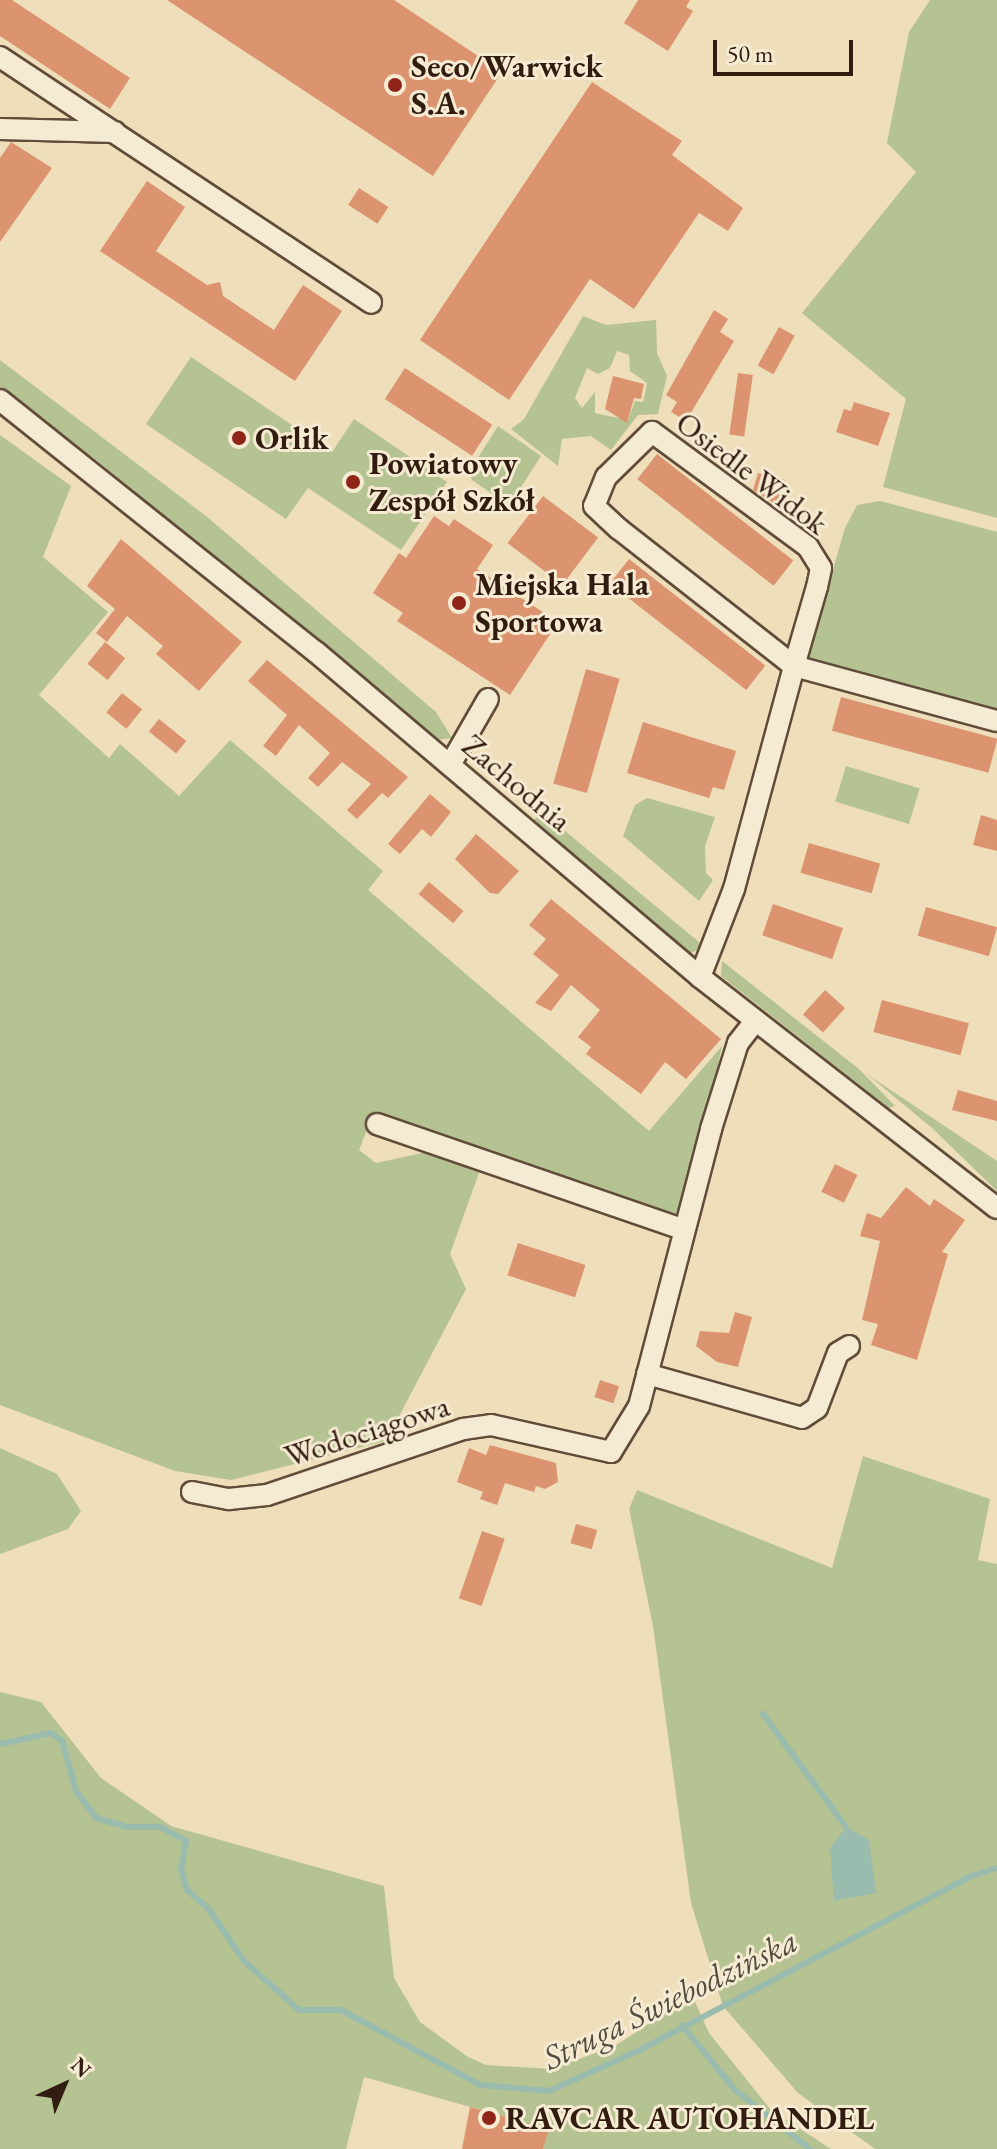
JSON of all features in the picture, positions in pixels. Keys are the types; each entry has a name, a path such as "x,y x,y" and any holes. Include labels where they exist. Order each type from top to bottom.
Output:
{"street":[{"path":"0,57 371,303"},
{"path":"0,129 115,132"},
{"name":"Zachodnia","path":"0,400 115,487 700,977 997,1208"},
{"name":"Osiedle Widok","path":"700,977 734,889 794,666 821,568 812,551 652,432 606,477 594,506 794,666 997,721"},
{"path":"450,765 488,699"},
{"name":"Wodociągowa","path":"192,1492 229,1499 267,1495 463,1429 491,1425 611,1452 639,1406 682,1229 738,1043 755,1021"},
{"path":"377,1124 682,1229"},
{"path":"647,1374 802,1418 817,1408 838,1353 849,1346"}],"green space":[{"path":"930,0 997,0 997,518 883,487 906,399 802,313 916,172 887,143 909,32"},
{"path":"583,316 606,325 656,320 657,353 667,376 658,414 638,415 611,450 591,436 562,439 558,466 511,429 524,419","holes":["617,351 629,355 630,371 647,383 643,402 635,401 628,420 595,413 595,392 582,408 575,398 587,368 598,374 610,368"]},
{"path":"191,357 332,452 354,419 447,482 401,550 308,488 286,519 146,424"},
{"path":"0,360 206,516 436,712 452,738 436,740 99,462 0,389"},
{"path":"498,426 541,456 509,506 472,480 469,472"},
{"path":"0,435 71,486 43,557 108,612 39,695 109,758 120,744 179,796 230,740 383,871 368,890 649,1131 722,1046 687,1206 674,1218 368,1127 359,1150 376,1163 427,1152 481,1167 450,1254 466,1289 386,1441 231,1480 175,1471 0,1405"},
{"path":"880,501 997,532 997,713 806,662 845,528 857,505"},
{"path":"846,766 920,789 909,824 835,801"},
{"path":"647,798 715,817 705,846 706,873 713,880 699,901 623,836 635,805"},
{"path":"541,811 700,943 699,949 689,954 533,822"},
{"path":"722,961 859,1069 895,1106 889,1108 721,976"},
{"path":"868,1075 997,1161 997,1191 932,1128"},
{"path":"0,1448 57,1474 81,1511 68,1529 0,1554"},
{"path":"863,1456 990,1499 978,1560 997,1564 997,2149 875,2149 798,2093 723,2006 691,1903 653,1626 629,1509 637,1490 832,1568"},
{"path":"0,1692 41,1702 101,1778 171,1826 384,1886 394,1978 420,2022 468,2057 486,2065 551,2069 615,2046 692,1995 709,2033 771,2110 831,2149 543,2149 548,2129 364,2077 346,2149 0,2149"}],"shaded area":[{"path":"846,1827 869,1840 876,1893 834,1901 830,1848"}],"building":[{"path":"0,0 12,0 130,78 110,109 0,36"},
{"name":"Seco/Warwick S.A.","path":"167,0 394,0 502,72 433,176"},
{"path":"638,0 690,0 686,7 693,11 668,51 624,23"},
{"path":"592,82 682,141 672,155 743,208 728,231 699,213 634,309 590,279 509,400 420,340"},
{"path":"11,142 52,168 0,242 0,158"},
{"path":"147,181 185,207 156,251 207,285 220,282 223,296 274,330 303,285 342,311 295,381 100,251"},
{"path":"359,188 388,207 377,224 348,205"},
{"path":"714,310 728,319 720,332 734,341 686,421 671,412 677,402 666,395"},
{"path":"779,327 795,336 773,374 758,365"},
{"path":"405,368 492,425 472,456 385,399"},
{"path":"738,373 753,375 744,436 729,434"},
{"path":"613,376 644,384 641,399 634,398 627,423 605,409"},
{"path":"854,402 890,413 878,446 836,432 844,409 851,411"},
{"path":"657,454 793,561 774,586 637,479"},
{"path":"758,473 785,480 778,506 753,490"},
{"path":"543,496 598,538 563,585 507,543"},
{"name":"Miejska Hala Sportowa","path":"434,516 449,526 454,519 493,545 477,569 558,622 510,695 397,621 403,613 373,593 399,553 406,558"},
{"path":"121,539 242,642 199,691 156,654 163,646 127,616 107,642 96,633 115,609 87,586"},
{"path":"629,559 765,666 746,690 610,583"},
{"path":"105,642 125,658 108,680 87,664"},
{"path":"267,660 408,777 388,798 382,793 357,819 347,810 371,784 342,762 318,787 308,778 330,753 299,725 276,756 263,746 287,715 248,681"},
{"path":"586,669 620,679 587,793 553,783"},
{"path":"122,693 142,709 126,729 106,712"},
{"path":"841,697 997,739 988,773 832,731"},
{"path":"159,719 186,741 176,753 149,731"},
{"path":"643,722 736,751 724,790 713,787 709,798 627,773"},
{"path":"430,794 451,812 431,837 422,829 400,854 388,844"},
{"path":"981,815 997,820 997,851 973,845"},
{"path":"476,834 519,871 498,894 490,893 455,859"},
{"path":"809,843 880,863 872,893 800,873"},
{"path":"429,882 463,911 453,923 419,894"},
{"path":"551,899 721,1039 686,1079 665,1062 641,1094 586,1054 591,1047 578,1037 600,1010 571,985 551,1011 535,1003 559,975 533,954 546,939 529,925"},
{"path":"773,904 843,928 832,959 762,935"},
{"path":"926,907 997,927 989,956 918,936"},
{"path":"825,990 845,1008 823,1033 803,1015"},
{"path":"882,1000 969,1023 960,1055 873,1032"},
{"path":"958,1090 997,1101 997,1121 952,1110"},
{"path":"835,1164 857,1175 844,1203 821,1192"},
{"path":"906,1187 930,1206 934,1199 965,1220 942,1252 948,1254 917,1360 871,1345 878,1324 862,1320 880,1241 860,1236 867,1213 881,1218"},
{"path":"518,1243 586,1265 575,1297 507,1275"},
{"path":"735,1312 752,1317 738,1367 717,1362 696,1346 700,1331 729,1333"},
{"path":"600,1380 619,1386 613,1403 594,1397"},
{"path":"490,1445 556,1463 558,1482 545,1489 536,1486 534,1492 505,1483 497,1505 480,1499 483,1492 457,1482 469,1448 486,1455"},
{"path":"576,1524 597,1530 592,1549 570,1543"},
{"path":"482,1531 505,1539 482,1606 459,1598"},
{"name":"RAVCAR AUTOHANDEL","path":"470,2107 549,2129 543,2149 462,2149"}],"waterway":[{"path":"763,1714 846,1827"},
{"name":"Struga Świebodzińska","path":"0,1744 51,1733 62,1741 76,1791 96,1818 128,1827 160,1827 186,1841 181,1869 187,1890 208,1908 244,1961 299,2010 341,2010 480,2085 549,2091 638,2051 972,1876 997,1868"},
{"path":"682,2025 735,2090 810,2149"}],"place":[{"name":"Seco/Warwick S.A.","path":"395,85"},
{"name":"Orlik","path":"239,438"},
{"name":"Powiatowy Zespół Szkół","path":"353,482"},
{"name":"Miejska Hala Sportowa","path":"459,603"},
{"name":"RAVCAR AUTOHANDEL","path":"489,2118"}]}
